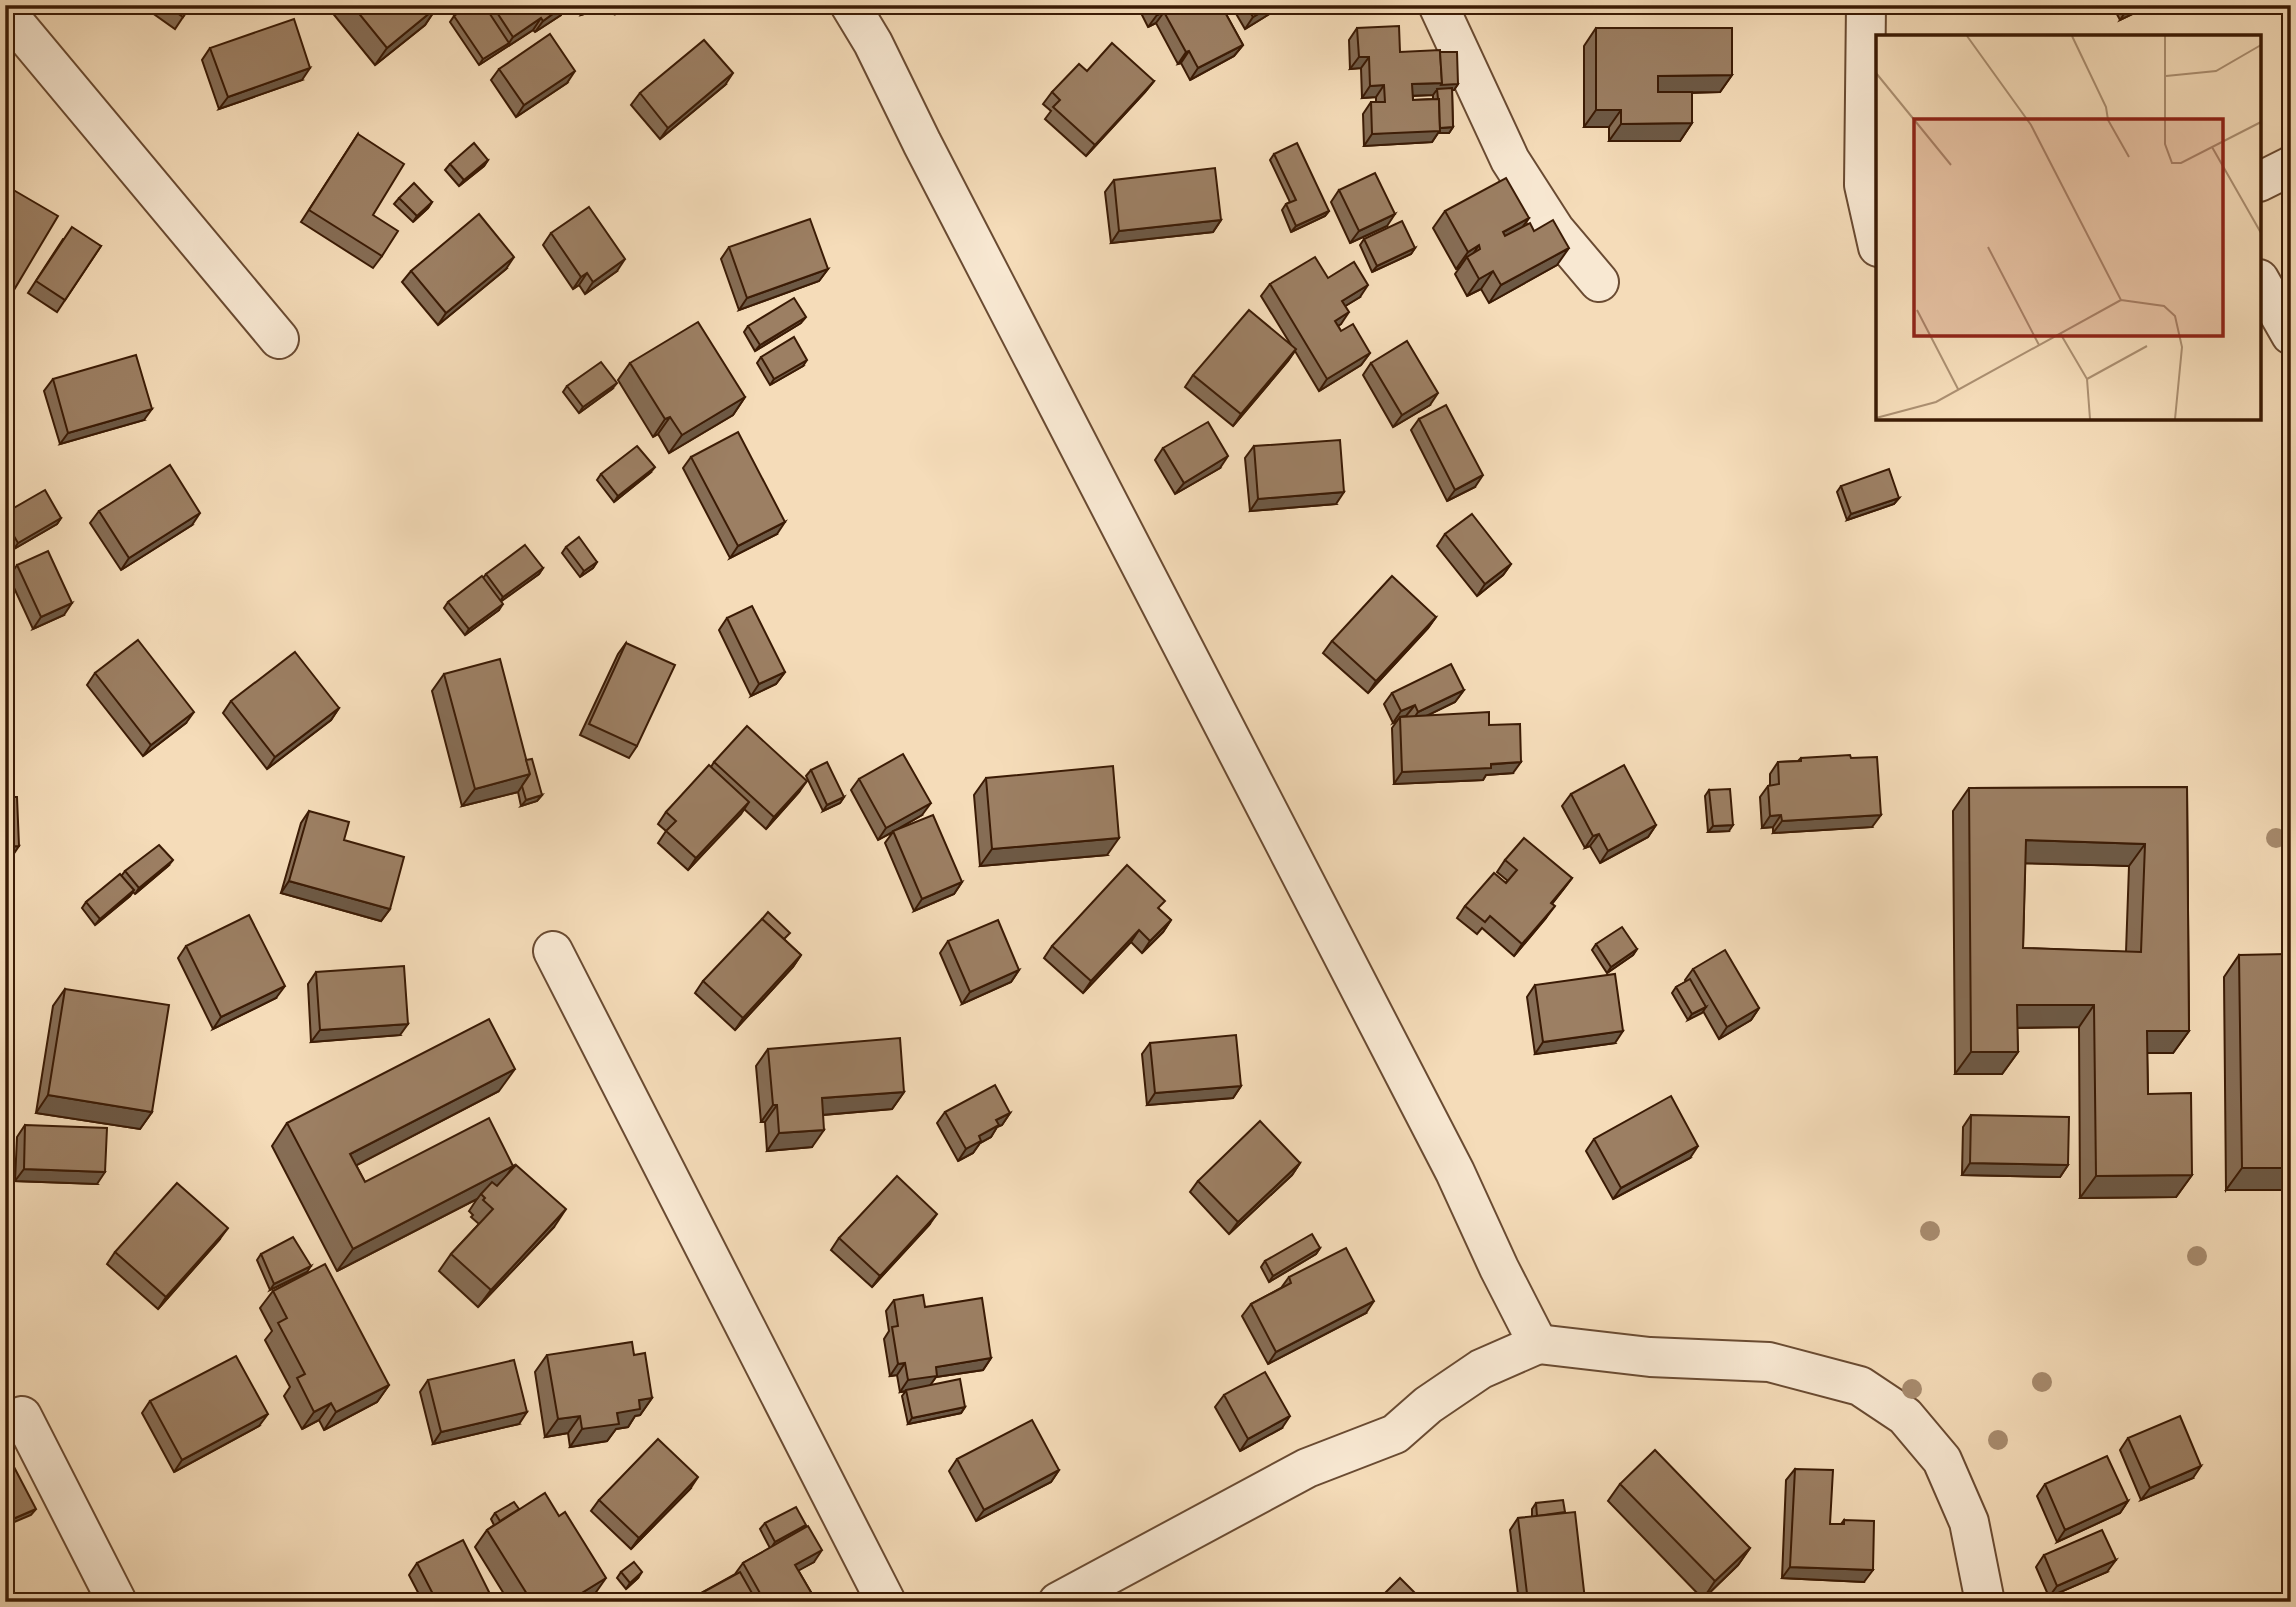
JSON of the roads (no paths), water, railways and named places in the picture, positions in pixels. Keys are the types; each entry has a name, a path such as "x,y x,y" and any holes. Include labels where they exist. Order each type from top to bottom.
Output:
{"street":[{"path":"850,5 873,43 922,143 1455,1172 1538,1344"},
{"path":"1438,5 1510,160 1555,230 1599,282"},
{"path":"1866,5 1864,185 1876,238"},
{"path":"5,11 279,339"},
{"path":"2261,181 2291,166"},
{"path":"2261,282 2291,335"},
{"path":"553,951 886,1602"},
{"path":"1081,1596 1307,1468 1395,1434 1428,1405 1480,1369 1538,1344 1650,1357 1769,1362 1860,1386 1905,1416 1942,1460 1969,1522 1985,1602"},
{"path":"22,1416 117,1602"}]}
